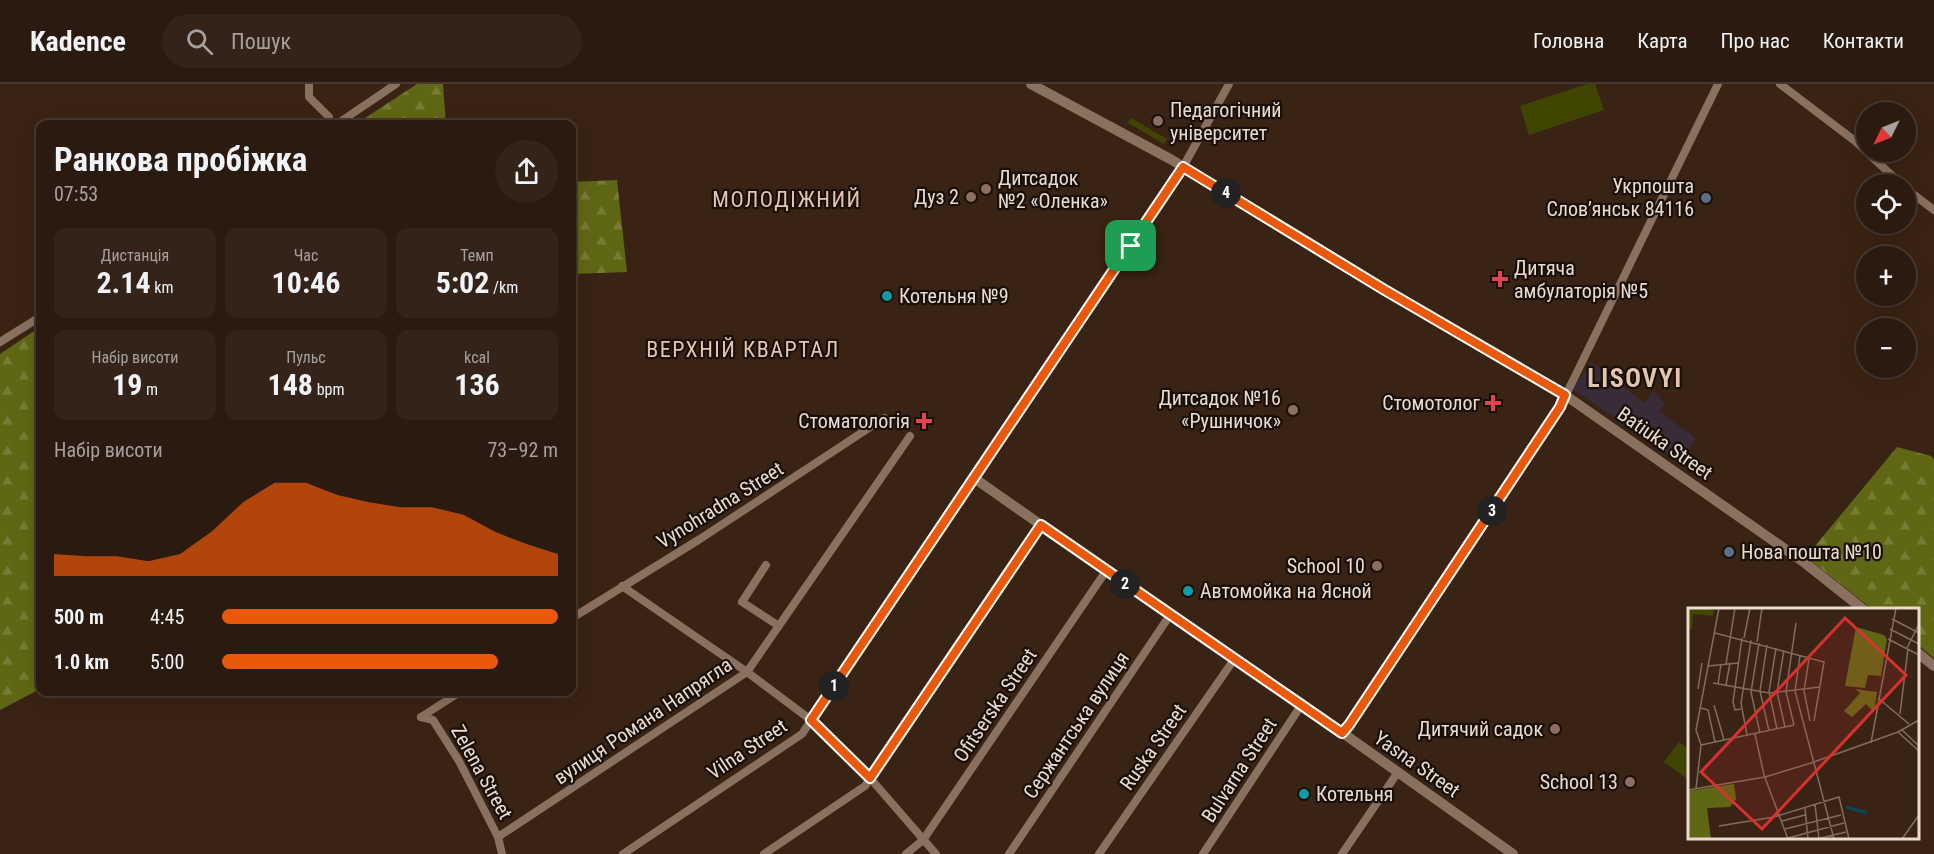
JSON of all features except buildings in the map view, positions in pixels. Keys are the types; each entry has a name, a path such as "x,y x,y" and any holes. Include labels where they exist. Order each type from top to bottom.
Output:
{"street":[{"path":"309,84 309,97 329,120"},
{"path":"343,120 396,84"},
{"name":"Batiuka Street","path":"1031,84 1183,167 1383,289 1565,395 1805,563 1863,608"},
{"path":"1183,167 1229,84"},
{"path":"1342,733 1560,407 1718,84"},
{"path":"1780,84 1855,141 1890,174"},
{"name":"Vilna Street","path":"623,854 802,734 1183,167"},
{"path":"1916,196 1934,210"},
{"path":"0,342 36,320"},
{"name":"Vynohradna Street","path":"576,615 700,539 884,418"},
{"name":"вулиця Романа Напрягла","path":"498,837 747,672 910,436"},
{"name":"Yasna Street","path":"974,478 1302,704 1513,854"},
{"path":"764,854 865,786 1041,525"},
{"path":"766,565 741,602 779,626"},
{"name":"Ofitserska Street","path":"906,854 923,840 1106,571"},
{"path":"622,586 747,672 811,720 870,778 936,854"},
{"name":"Сержантська вулиця","path":"1009,854 1170,615"},
{"path":"1919,655 1934,666"},
{"name":"Ruska Street","path":"1099,854 1235,658"},
{"name":"Zelena Street","path":"454,696 421,717 433,720 459,761 498,837 502,854"},
{"name":"Bulvarna Street","path":"1203,854 1302,704"},
{"path":"1342,854 1398,772"}],"shaded area":[{"path":"1592,362 1644,403 1653,391 1665,403 1659,412 1696,438 1681,462 1572,389"}],"green space":[{"path":"417,84 443,84 446,120 362,120"},
{"path":"1587,84 1595,84 1604,110 1529,135 1520,106"},
{"path":"1131,118 1167,139 1164,144 1128,123"},
{"path":"617,180 627,272 576,274 576,182"},
{"path":"36,330 36,691 0,710 0,354"},
{"path":"1897,447 1931,456 1934,459 1934,658 1919,646 1919,608 1871,608 1806,557"},
{"path":"1679,742 1688,748 1688,779 1664,762"}],"place":[{"name":"Педагогічний університет","path":"1158,121"},
{"name":"Дитсадок №2 «Оленка»","path":"986,189"},
{"name":"Дуз 2","path":"971,197"},
{"name":"Укрпошта Слов’янськ 84116","path":"1706,198"},
{"name":"Дитяча амбулаторія №5","path":"1500,279"},
{"name":"Котельня №9","path":"887,296"},
{"name":"Стомотолог","path":"1493,403"},
{"name":"Дитсадок №16 «Рушничок»","path":"1293,410"},
{"name":"Стоматологія","path":"924,421"},
{"name":"Нова пошта №10","path":"1729,552"},
{"name":"School 10","path":"1377,566"},
{"name":"Автомойка на Ясной","path":"1188,591"},
{"name":"Дитячий садок","path":"1555,729"},
{"name":"School 13","path":"1630,782"},
{"name":"Котельня","path":"1304,794"}],"district":[{"name":"МОЛОДІЖНИЙ","path":"787,199"},
{"name":"ВЕРХНІЙ КВАРТАЛ","path":"743,349"},
{"name":"LISOVYI","path":"1635,378"}],"route":[{"path":"1183,167 1383,289 1565,395 1535,447 1342,733 1041,525 870,778 811,720 1131,246 1183,167"}]}
